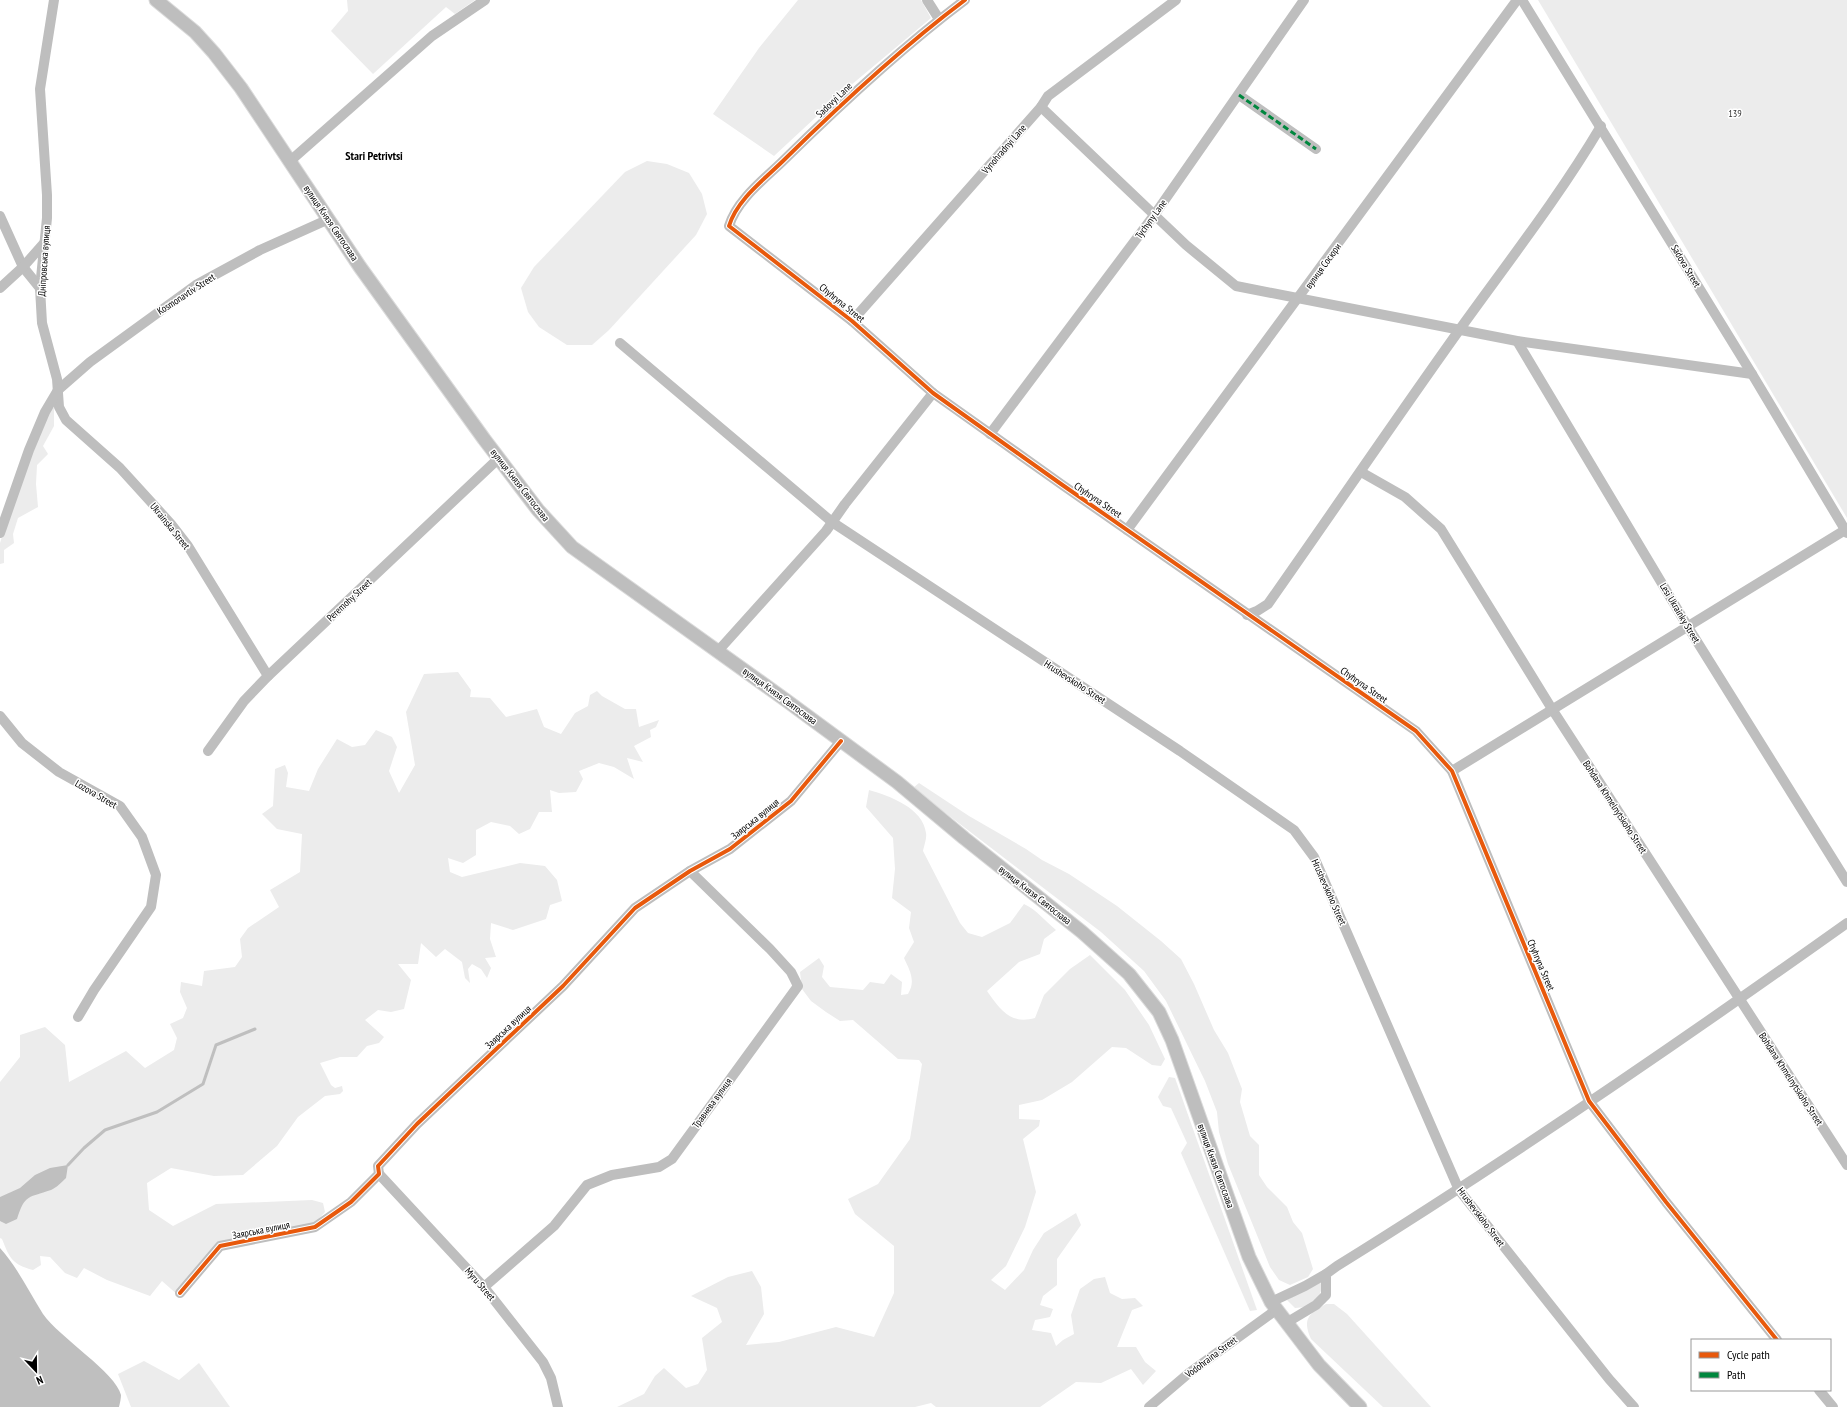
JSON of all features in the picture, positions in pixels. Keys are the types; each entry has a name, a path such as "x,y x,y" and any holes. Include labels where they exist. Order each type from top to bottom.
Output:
{"main road":[{"name":"вулиця Князя Святослава","path":"156,0 195,32 214,53 241,88 360,267 538,510 572,547 718,651 897,782 964,838 1082,932 1129,974 1159,1012 1172,1040 1249,1257 1273,1306 1319,1365 1360,1407"}],"street":[{"name":"Дніпровська вулиця","path":"54,0 40,89 47,195 45,242 40,288 42,323 45,340 55,372 58,390"},
{"path":"289,162 432,36 486,0"},
{"path":"927,0 939,19"},
{"name":"Sadovyi Lane","path":"729,226 732,216 748,195 860,87 939,19 965,0"},
{"name":"Vynohradnyi Lane","path":"852,321 1041,107 1048,96 1176,0"},
{"name":"Tychyny Lane","path":"990,434 1155,214 1304,0"},
{"name":"вулиця Сосюри","path":"1127,530 1517,0"},
{"name":"Sadova Street","path":"1522,0 1601,126 1846,532"},
{"path":"1239,95 1316,149"},
{"path":"1041,107 1186,244 1236,286 1517,341 1752,374"},
{"path":"1247,614 1257,611 1268,604 1459,330 1555,198 1582,159 1601,126"},
{"path":"0,216 23,267 40,288"},
{"name":"Kosmonavtiv Street","path":"58,390 90,362 196,285 260,250 328,219"},
{"name":"Chyhryna Street","path":"729,226 852,321 933,393 1416,731 1452,771 1589,1102 1666,1202 1776,1339"},
{"path":"0,288 23,267 45,242"},
{"name":"Lesi Ukrainky Street","path":"1517,341 1688,627 1847,882"},
{"name":"Hrushevskoho Street","path":"620,343 832,522 1180,752 1294,830 1314,857 1459,1190 1609,1379 1634,1407"},
{"path":"0,533 3,515 37,431 45,412 58,390"},
{"name":"Ukrainska Street","path":"58,390 59,407 66,420 120,468 171,524 188,546 268,676"},
{"path":"718,651 826,531 933,393"},
{"name":"Peremohy Street","path":"208,751 244,701 268,676 499,458"},
{"name":"Bohdana Khmelnytskoho Street","path":"1361,472 1406,497 1442,529 1552,709 1847,1165"},
{"path":"1452,771 1846,532"},
{"name":"Lozova Street","path":"0,716 22,743 59,772 120,806 142,837 156,875 151,907 94,990 78,1017"},
{"name":"Заярська вулиця","path":"180,1293 220,1246 315,1227 351,1202 379,1174 378,1166 417,1124 563,986 635,908 690,871 730,849 790,801 841,741"},
{"name":"Травнева вулиця","path":"484,1287 554,1226 587,1184 612,1175 659,1167 672,1159 798,986 791,972 770,949 690,871"},
{"name":"Vodohraina Street","path":"1149,1407 1273,1306 1459,1190 1739,999 1847,923"},
{"name":"Myru Street","path":"379,1174 484,1287 543,1362 552,1378 558,1407"},
{"path":"1286,1323 1316,1305 1326,1295 1326,1274"},
{"path":"1820,1391 1833,1407"}],"green space":[{"path":"347,0 475,0 455,14 446,7 373,74 331,31 348,11"},
{"path":"798,0 921,0 931,18 844,91 774,156 713,114 759,48"},
{"name":"139","path":"1538,0 1847,0 1847,518"},
{"path":"647,161 667,164 689,173 702,194 707,214 696,235 609,330 592,345 567,345 539,327 528,312 521,288 534,267 625,172"},
{"path":"54,407 54,426 43,446 48,454 37,465 36,484 38,507 18,518 13,534 14,543 4,550 4,563 0,564 0,543 9,514 48,414"},
{"path":"458,672 471,690 470,697 490,698 506,717 537,709 544,727 561,734 575,713 588,706 590,695 597,691 602,696 625,709 636,709 639,727 659,720 656,727 650,730 651,737 634,746 643,762 627,758 634,779 614,767 599,763 579,771 583,779 576,792 559,793 550,790 552,812 539,812 530,829 519,834 510,826 491,822 476,830 476,855 463,863 448,858 450,872 462,877 520,863 545,866 557,880 562,901 550,905 546,919 513,930 491,923 490,939 496,957 485,958 491,968 487,978 481,969 472,964 468,969 470,983 465,978 462,962 445,949 436,957 421,943 418,964 398,964 411,980 404,1009 391,1012 378,1010 365,1020 384,1037 379,1043 367,1046 357,1057 340,1057 320,1063 331,1085 335,1088 342,1086 343,1091 340,1094 325,1096 298,1117 277,1146 243,1175 214,1176 171,1168 147,1183 149,1210 173,1226 216,1204 312,1200 323,1203 325,1212 314,1224 218,1243 179,1296 162,1281 150,1296 107,1280 84,1268 77,1278 65,1273 50,1257 40,1256 41,1265 33,1270 16,1263 10,1256 2,1239 0,1238 0,1082 20,1057 20,1035 45,1027 65,1045 69,1082 126,1051 145,1068 174,1050 177,1038 170,1024 183,1018 187,1008 180,992 181,982 202,986 204,971 235,967 242,957 240,939 248,928 279,907 270,890 300,872 302,834 277,829 262,814 273,806 275,769 285,765 288,773 286,787 309,791 318,769 337,739 352,747 365,745 376,730 392,737 397,747 389,771 399,793 415,765 406,712 424,674"},
{"path":"919,783 969,816 1042,860 1069,874 1117,906 1181,959 1194,984 1214,1030 1228,1053 1242,1089 1240,1102 1250,1136 1259,1145 1259,1175 1267,1187 1287,1207 1293,1222 1302,1233 1313,1269 1308,1277 1290,1285 1279,1280 1270,1267 1228,1164 1219,1132 1217,1112 1205,1081 1166,1001 1144,971 1101,932 913,788"},
{"path":"869,790 904,804 919,817 924,824 926,840 923,851 960,923 968,933 982,937 1010,923 1024,904 1037,912 1056,930 1044,939 1040,954 1019,962 987,991 996,1004 1006,1014 1026,1020 1035,1018 1044,995 1070,969 1090,955 1125,990 1149,1025 1165,1059 1161,1066 1152,1065 1126,1048 1112,1047 1072,1082 1042,1100 1019,1105 1019,1119 1040,1120 1039,1126 1023,1139 1036,1192 1025,1227 1006,1266 991,1280 1005,1290 1024,1270 1033,1250 1044,1233 1076,1213 1081,1225 1057,1259 1057,1285 1043,1296 1040,1305 1053,1309 1050,1317 1035,1320 1032,1330 1051,1333 1056,1346 1074,1334 1071,1315 1080,1289 1094,1279 1105,1277 1110,1293 1122,1299 1135,1298 1143,1306 1132,1310 1117,1347 1136,1347 1145,1362 1156,1371 1143,1385 1131,1369 1101,1383 1076,1382 1040,1407 936,1407 931,1403 915,1407 617,1407 644,1394 655,1376 664,1368 686,1388 698,1384 707,1370 702,1338 722,1322 717,1308 691,1296 728,1277 752,1271 761,1287 764,1314 746,1345 779,1342 836,1327 874,1337 894,1293 894,1246 855,1214 848,1199 878,1184 910,1139 922,1064 919,1060 898,1059 853,1020 840,1021 811,1001 802,989 800,972 819,958 824,966 822,977 830,987 863,990 870,982 884,984 891,974 902,982 901,995 908,994 912,985 911,976 904,958 914,942 909,928 911,912 892,898 895,869 893,838 866,807"},
{"path":"1169,1077 1175,1078 1257,1310 1250,1311 1181,1153 1187,1143 1171,1108 1163,1106 1158,1097"},
{"path":"1320,1281 1322,1287 1319,1297 1305,1307 1295,1308 1287,1300"},
{"path":"1326,1304 1334,1304 1347,1314 1431,1407 1383,1407 1311,1339 1308,1332 1307,1321 1311,1314"},
{"path":"144,1361 179,1380 199,1363 230,1407 131,1407 118,1374"}],"shaded area":[{"path":"68,1165 66,1178 59,1185 51,1190 28,1198 22,1205 17,1219 6,1224 0,1221 0,1197 20,1188 35,1175 50,1168"},
{"path":"0,1248 23,1280 43,1314 61,1333 109,1376 117,1386 121,1395 119,1407 0,1407"}],"waterway":[{"path":"68,1165 84,1148 105,1130 157,1112 203,1084 216,1045 255,1029"}],"marked path":[{"path":"1239,95 1316,149"}],"cycle path":[{"path":"965,0 941,18 872,76 761,181 738,207 729,226 852,321 933,393 1416,731 1452,771 1589,1101 1666,1202 1776,1339"},
{"path":"180,1293 220,1246 315,1227 351,1202 379,1174 378,1166 417,1124 563,986 635,908 690,871 730,849 791,801 841,741"}],"district":[{"name":"Stari Petrivtsi","path":"374,155"}]}
